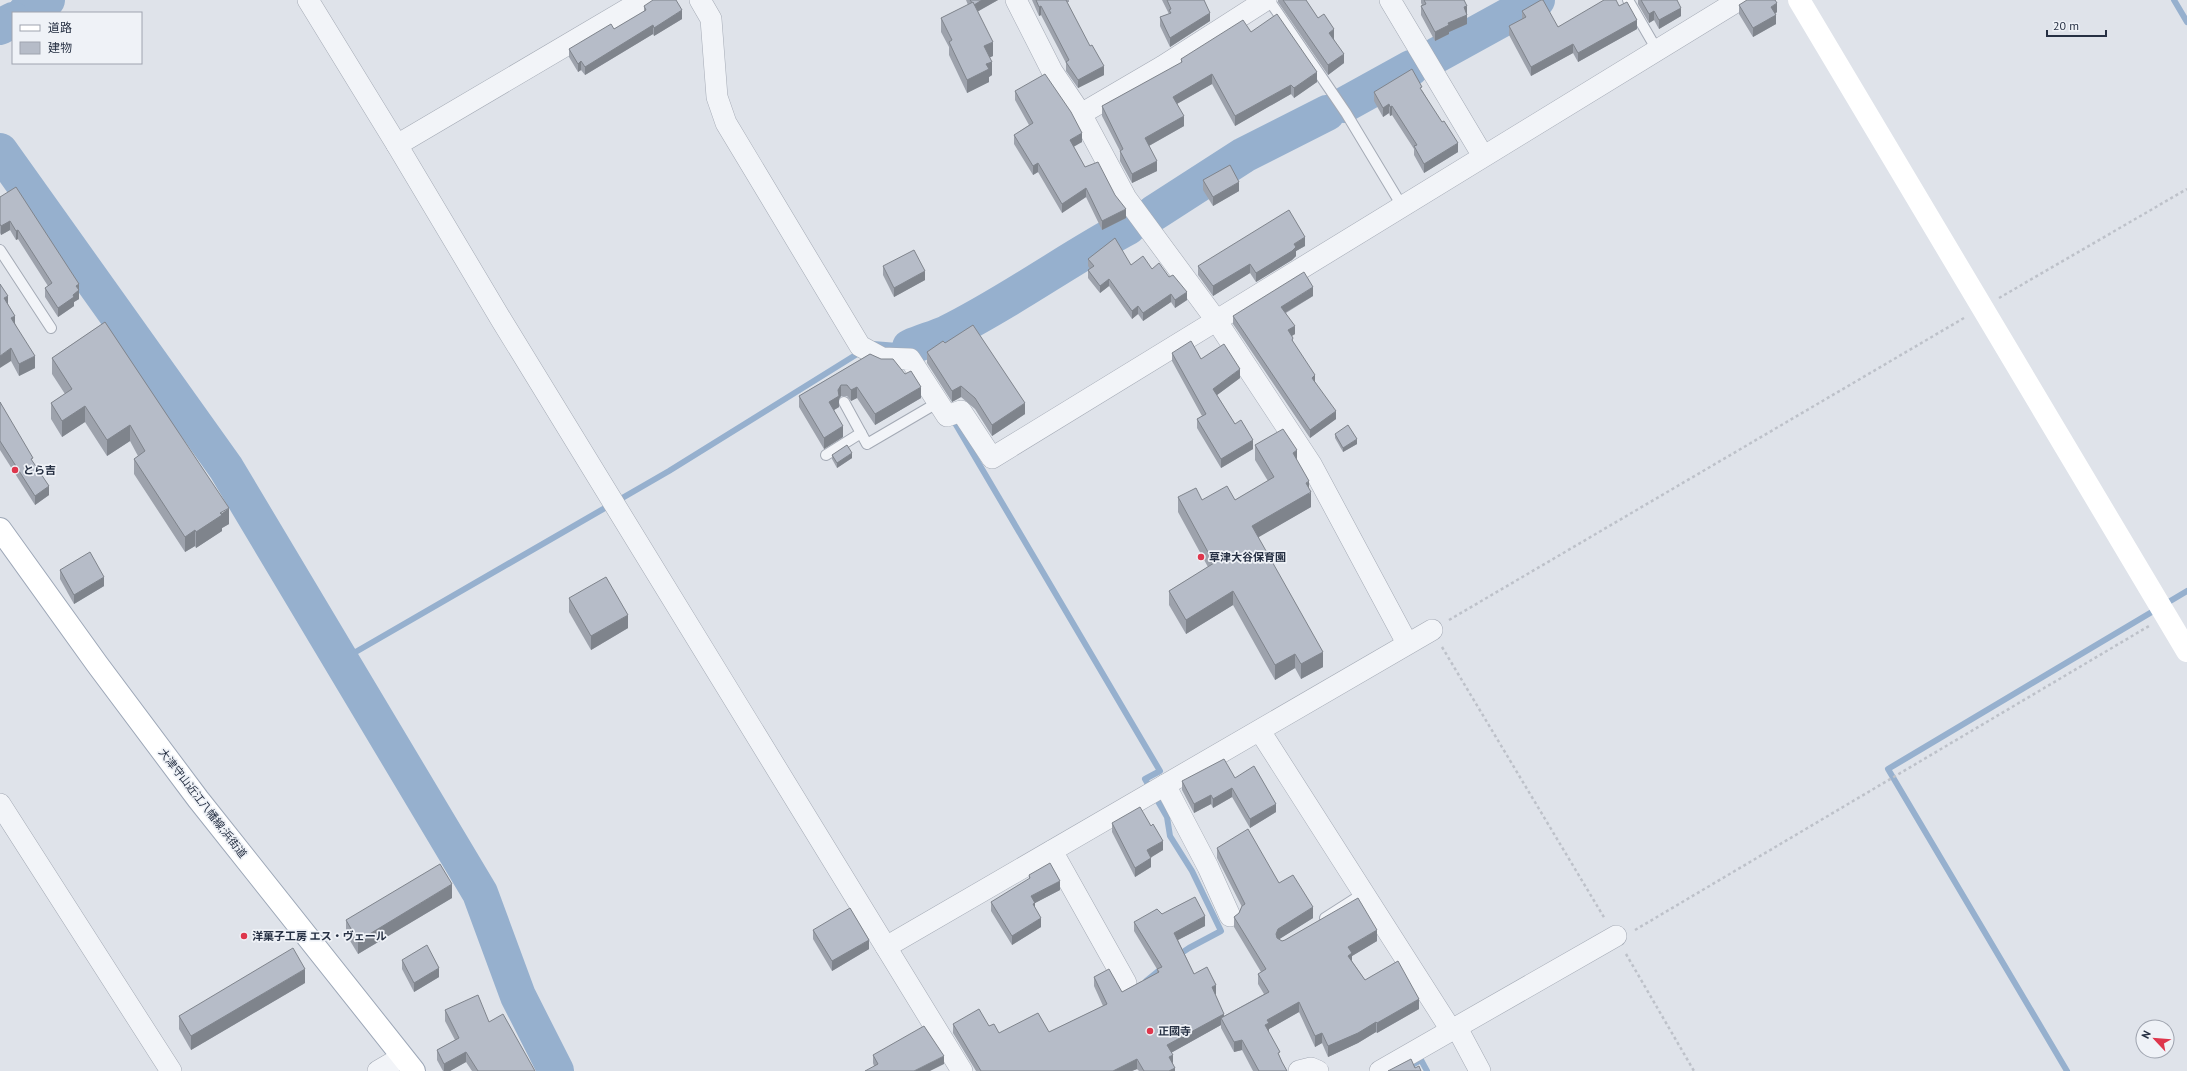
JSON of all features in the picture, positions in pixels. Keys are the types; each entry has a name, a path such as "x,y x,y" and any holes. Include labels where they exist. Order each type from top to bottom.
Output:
{"street":[{"path":"308,0 397,145 506,328 962,1071"},
{"path":"397,145 644,0"},
{"path":"700,0 711,19 717,97 730,129 860,346 882,358 910,359 937,403 947,416 961,411 992,458 1739,0"},
{"path":"1016,0 1052,71 1081,114 1126,198 1216,320 1311,464 1407,643"},
{"path":"1081,114 1169,62 1267,0"},
{"path":"1390,0 1483,156"},
{"path":"1799,0 1981,308 2187,651"},
{"name":"大津守山近江八幡線;浜街道","path":"0,529 97,664 198,799 408,1064"},
{"path":"886,947 1260,731 1407,643 1432,630"},
{"path":"1260,731 1480,1071"},
{"path":"1165,785 1208,867 1230,916"},
{"path":"0,804 171,1071"},
{"path":"1052,851 1126,983"},
{"path":"1380,1071 1617,938"},
{"path":"378,1071 408,1064"},
{"path":"1299,1071 1311,1068 1318,1071"}],"lane":[{"path":"1267,0 1346,113 1402,206"},
{"path":"1628,0 1657,50"},
{"path":"0,250 51,328"},
{"path":"844,402 867,444 937,403"},
{"path":"826,455 861,433"},
{"path":"1313,925 1364,893"}],"path":[{"path":"1694,1071 1617,938 1432,630 2187,189"},
{"path":"1617,938 2166,616"}],"building":[{"path":"653,0 676,0 682,10 654,28 653,25 585,67 581,61 578,64 569,49 611,24 614,29 646,10 644,6"},
{"path":"970,0 982,0 974,5"},
{"path":"1036,0 1066,0 1090,46 1092,45 1104,66 1078,80 1066,62 1069,60 1041,6 1039,7"},
{"path":"1167,0 1204,0 1210,13 1170,38 1160,17 1171,13"},
{"path":"1283,0 1306,0 1318,18 1324,14 1334,29 1329,33 1344,54 1328,65"},
{"path":"1424,0 1464,0 1467,6 1464,7 1467,15 1448,23 1449,25 1435,32 1421,6 1426,4"},
{"path":"1543,0 1558,27 1604,0 1616,0 1619,6 1627,2 1637,20 1578,53 1573,44 1531,67 1509,26 1526,17 1522,11"},
{"path":"1641,0 1677,0 1681,8 1659,20 1654,11 1649,14"},
{"path":"1747,0 1775,0 1777,3 1771,7 1776,15 1753,28 1739,5"},
{"path":"973,2 993,42 984,46 992,62 986,64 989,69 967,80 949,42 952,40 941,18"},
{"path":"1277,14 1317,72 1294,88 1291,85 1235,116 1212,74 1173,97 1184,116 1145,138 1157,161 1132,174 1120,151 1123,149 1102,106 1182,62 1181,59 1243,20 1251,32"},
{"path":"1412,69 1422,87 1420,88 1442,122 1444,121 1458,143 1424,164 1414,146 1417,145 1392,106 1390,107 1389,104 1383,108 1374,92"},
{"path":"1045,74 1071,112 1082,133 1070,140 1085,167 1098,162 1115,195 1126,209 1102,221 1086,188 1062,204 1038,163 1033,166 1014,135 1033,123 1015,91"},
{"path":"1230,165 1239,182 1213,197 1203,180"},
{"path":"16,187 79,284 76,286 79,290 73,295 74,297 58,308 45,288 52,283 18,230 16,231 10,221 1,226 0,224 0,197"},
{"path":"1289,210 1305,237 1294,244 1296,247 1292,251 1256,273 1250,264 1213,286 1198,266"},
{"path":"1115,238 1131,265 1143,256 1152,269 1159,263 1169,277 1173,275 1187,292 1175,300 1171,294 1143,313 1138,306 1132,311 1109,279 1100,286 1088,270 1094,266 1088,259"},
{"path":"914,250 925,271 894,288 883,266"},
{"path":"1304,272 1313,287 1281,307 1295,326 1288,330 1293,338 1292,340 1315,375 1312,378 1336,411 1310,430 1233,316"},
{"path":"0,284 8,296 4,298 15,316 11,318 35,356 19,364 11,348 0,356"},
{"path":"105,322 229,508 220,513 222,515 196,532 195,530 185,537 134,459 145,451 130,425 107,440 85,406 62,421 51,403 72,389 52,358"},
{"path":"973,325 1025,403 992,425 975,398 961,386 952,391 927,352 943,341 945,343"},
{"path":"1191,341 1201,359 1224,344 1240,369 1213,389 1235,424 1241,420 1253,440 1221,459 1197,419 1206,414 1172,353"},
{"path":"870,354 881,359 893,359 905,374 911,371 921,387 875,414 857,387 851,390 847,385 841,385 838,390 839,396 829,402 843,426 824,438 799,396"},
{"path":"0,402 33,458 31,459 49,486 35,496 0,441"},
{"path":"1348,425 1357,439 1343,448 1335,434"},
{"path":"1283,429 1297,450 1293,453 1309,481 1306,483 1311,492 1252,526 1323,652 1301,664 1295,654 1275,665 1233,591 1186,620 1169,591 1214,563 1178,497 1196,488 1202,500 1227,486 1235,500 1274,477 1255,445"},
{"path":"847,445 852,453 837,463 832,455"},
{"path":"90,552 104,577 74,595 60,570"},
{"path":"606,577 628,615 591,636 569,598"},
{"path":"1224,759 1235,778 1254,766 1276,804 1250,819 1232,788 1213,799 1211,795 1194,804 1182,781"},
{"path":"1140,807 1151,826 1153,824 1163,841 1147,850 1151,858 1135,868 1112,823"},
{"path":"1248,829 1279,883 1293,875 1313,907 1278,929 1276,934 1277,938 1282,941 1285,940 1358,898 1377,930 1348,947 1352,953 1348,956 1365,980 1398,961 1419,999 1358,1033 1328,1046 1322,1033 1315,1036 1299,1002 1267,1020 1269,1023 1265,1025 1280,1052 1278,1053 1287,1071 1259,1071 1242,1040 1234,1042 1221,1018 1269,992 1258,974 1266,969 1234,917 1239,913 1242,906 1245,904 1217,848"},
{"path":"1050,863 1060,881 1031,896 1035,903 1033,904 1041,918 1012,936 991,902 1030,878 1029,875"},
{"path":"440,864 452,884 358,941 346,920"},
{"path":"1195,897 1205,916 1174,933 1194,974 1207,967 1216,985 1212,987 1224,1014 1167,1045 1173,1055 1169,1057 1175,1068 1169,1071 1144,1071 1137,1059 1113,1071 981,1071 953,1024 979,1009 989,1026 994,1024 999,1033 1038,1013 1049,1032 1107,1004 1094,977 1109,969 1122,992 1159,972 1157,969 1162,967 1134,922 1157,909 1162,914"},
{"path":"850,908 869,940 832,961 813,930"},
{"path":"427,945 439,968 414,983 402,960"},
{"path":"293,948 305,969 191,1036 179,1016"},
{"path":"478,995 489,1022 503,1014 535,1071 478,1071 466,1052 444,1064 437,1050 459,1038 445,1010"},
{"path":"924,1026 944,1056 914,1071 865,1071 878,1064 873,1055"},
{"path":"1411,1059 1415,1068 1419,1066 1421,1071 1388,1071"}],"waterway":[{"path":"27,12 47,0"},
{"path":"1437,55 1537,0"},
{"path":"2174,0 2187,22"},
{"path":"0,27 12,21"},
{"path":"1344,105 1411,68"},
{"path":"1154,213 1244,155 1327,113"},
{"path":"0,151 226,468 480,893 518,996 556,1071"},
{"path":"910,347 947,333 970,321 1128,227"},
{"path":"873,344 910,347 915,355"},
{"path":"340,661 669,471 862,351"},
{"path":"952,418 1160,771 1145,779 1167,817 1170,836 1192,871 1221,931 1177,956"},
{"path":"2067,1071 1888,769 2187,591"},
{"path":"1146,981 1162,968"},
{"path":"1402,1071 1421,1060 1427,1071"}],"place":[{"name":"とら吉","path":"15,470"},
{"name":"草津大谷保育園","path":"1201,557"},
{"name":"洋菓子工房 エス・ヴェール","path":"244,936"},
{"name":"正國寺","path":"1150,1031"}]}
